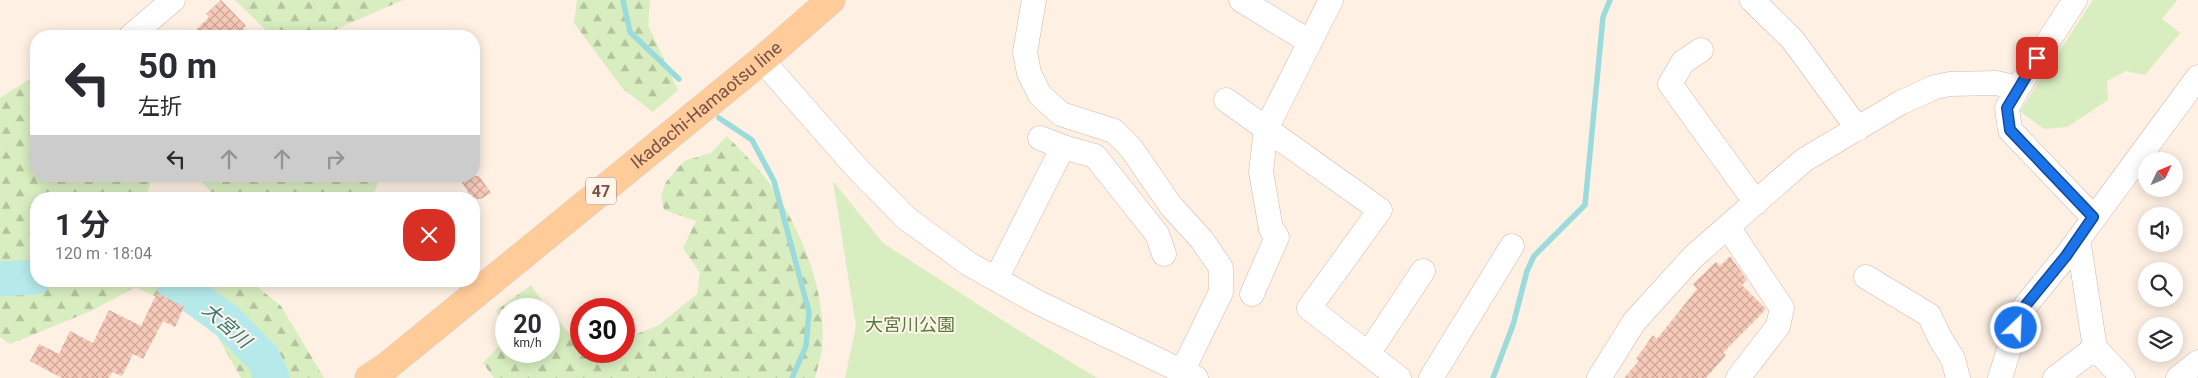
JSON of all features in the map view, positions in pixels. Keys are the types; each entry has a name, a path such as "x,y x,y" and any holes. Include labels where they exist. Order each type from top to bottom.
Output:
{"main road":[{"name":"Ikadachi-Hamaotsu line","path":"369,378 386,367 762,60 831,0"}],"street":[{"path":"138,30 173,0"},
{"path":"762,60 854,166 906,218 968,264 1036,302 1189,375 1221,292 1221,268 1202,240 1171,206 1132,148 1114,130 1061,114 1040,95 1029,73 1025,52 1034,0"},
{"path":"1240,0 1310,42"},
{"path":"1252,294 1277,237 1271,229 1261,172 1266,129 1331,0"},
{"path":"1752,0 1792,39 1858,129"},
{"path":"2075,0 2007,108 2010,130 2093,217"},
{"path":"1701,50 1683,62 1670,84 1756,202"},
{"path":"2000,378 2021,311 2078,239 2198,77"},
{"path":"1599,378 1634,322 1693,257 1804,160 1900,103 1935,87 1950,84 1996,83 2018,88"},
{"path":"1226,100 1380,210 1309,308 1398,378"},
{"path":"1040,138 1095,156 1157,234 1164,254"},
{"path":"996,279 1063,147"},
{"path":"1728,227 1782,308 1778,326 1738,378"},
{"path":"2078,239 2096,348 2123,378"},
{"path":"1430,378 1512,246"},
{"path":"1368,354 1422,271"},
{"path":"1866,276 1929,315 1940,340 1953,360 1958,378"},
{"path":"2055,378 2096,348"},
{"path":"2178,378 2198,362"}],"green space":[{"path":"235,0 403,0 335,30 266,30"},
{"path":"577,0 650,0 648,25 678,90 653,112 622,88 574,23"},
{"path":"2093,0 2177,0 2162,19 2180,33 2145,75 2126,71 2107,81 2108,100 2067,127 2044,129 2020,111"},
{"path":"30,79 30,182 150,182 148,192 30,192 30,287 136,287 91,311 10,344 0,337 0,98"},
{"path":"727,136 767,180 793,223 810,264 821,306 823,327 821,352 815,378 494,378 483,363 495,350 495,363 560,363 560,322 570,334 570,363 635,363 635,335 659,325 697,294 700,273 683,248 696,221 664,210 661,196 666,182 684,161 711,153"},
{"name":"大宮川公園","path":"833,181 883,243 1013,327 1097,378 845,378 856,326"},
{"path":"202,182 378,182 374,192 211,192"},
{"path":"531,285 540,298 514,298"},
{"path":"136,287 257,287 281,306 324,378 241,378 211,325"}],"building":[{"path":"221,0 246,26 243,28 245,30 196,30 209,17 206,14"},
{"path":"480,177 491,193 480,199 480,192 468,192 462,182 480,182"},
{"path":"1730,256 1747,280 1742,285 1766,309 1723,353 1726,355 1706,378 1624,378 1639,361 1636,359 1653,335 1657,339 1697,289 1693,284 1716,262 1720,266"},
{"path":"157,293 184,307 175,327 163,321 143,359 133,354 122,376 112,372 109,378 62,378 30,361 39,344 59,354 70,331 93,343 109,310 141,326"}],"waterway":[{"path":"623,0 630,32 679,79"},
{"path":"1493,378 1513,325 1527,271 1534,256 1585,205 1603,17 1610,0"},
{"path":"719,118 752,140 774,181 809,312 806,346 792,378"},
{"name":"大宮川","path":"0,279 30,277"},
{"name":"大宮川","path":"180,287 227,321 263,358 272,378"}],"route":[{"path":"2016,328 2021,311 2066,256 2093,217 2010,130 2007,108 2037,58"}]}
